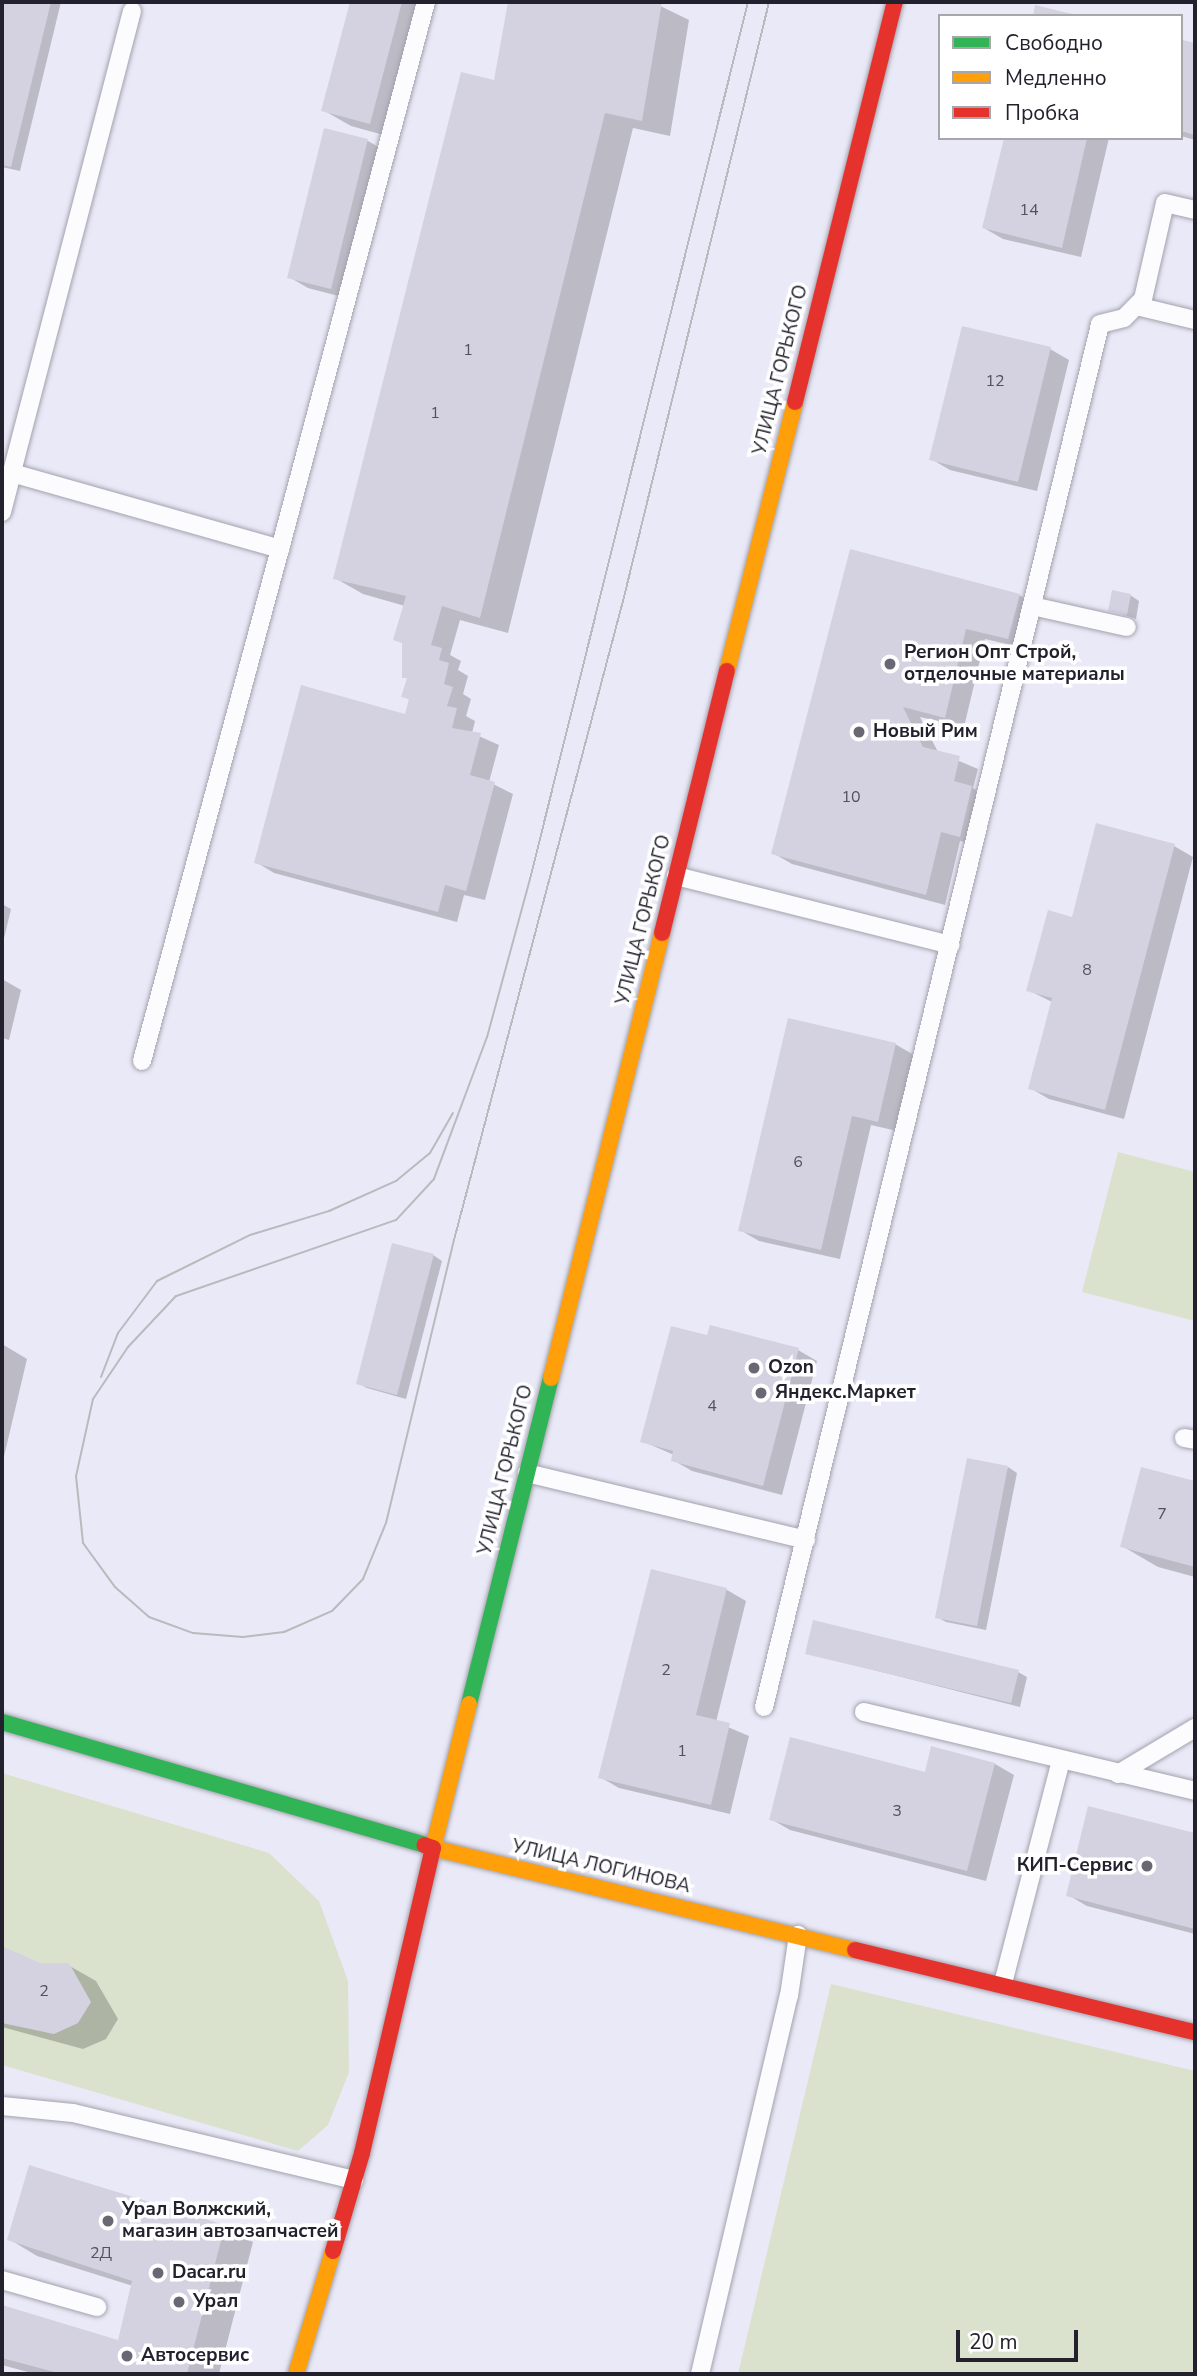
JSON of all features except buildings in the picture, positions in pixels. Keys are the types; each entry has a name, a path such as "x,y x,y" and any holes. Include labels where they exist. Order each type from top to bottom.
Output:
{"street":[{"name":"УЛИЦА ГОРЬКОГО","path":"296,2374 355,2180 433,1848 895,2"},
{"name":"УЛИЦА ЛОГИНОВА","path":"2,1722 433,1848 1003,1983 1195,2032"}],"lane":[{"path":"142,1061 425,2"},
{"path":"2,512 132,11"},
{"path":"764,1707 1100,324 1124,318 1137,306 1165,202 1195,210"},
{"path":"1137,306 1195,320"},
{"path":"12,473 280,549"},
{"path":"1032,606 1127,627"},
{"path":"676,876 950,945"},
{"path":"527,1473 806,1540"},
{"path":"864,1712 1195,1791"},
{"path":"1118,1774 1195,1728"},
{"path":"1003,1983 1061,1760"},
{"path":"700,2374 789,1996 798,1935"},
{"path":"2,2106 73,2113 355,2180"},
{"path":"2,2280 97,2307"}],"green space":[{"path":"1118,1152 1195,1172 1195,1321 1082,1292"},
{"path":"2,1773 269,1853 319,1901 348,1981 349,2072 328,2125 298,2151 2,2065"},
{"path":"831,1984 1195,2071 1195,2374 738,2374"}],"tram line":[{"path":"748,2 530,879 487,1037 434,1179 396,1220 176,1296 128,1347 93,1399 76,1476 83,1543 115,1587 149,1617 193,1633 243,1637 284,1632 332,1611 363,1579 386,1523 454,1240 624,597 769,2"},
{"path":"101,1377 118,1333 157,1281 250,1235 329,1211 396,1181 430,1153 453,1113"}],"traffic: fast":[{"path":"469,1704 551,1378"},
{"path":"2,1722 424,1845"}],"traffic: slow":[{"path":"727,671 795,402"},
{"path":"551,1378 662,933"},
{"path":"469,1704 433,1848 855,1950"},
{"path":"296,2374 333,2251"}],"traffic: jam":[{"path":"795,402 895,2"},
{"path":"662,933 727,671"},
{"path":"333,2251 362,2153 433,1848 424,1845"},
{"path":"855,1950 1195,2032"}],"place":[{"name":"Регион Опт Строй, отделочные материалы","path":"890,664"},
{"name":"Новый Рим","path":"859,732"},
{"name":"Ozon","path":"754,1368"},
{"name":"Яндекс.Маркет","path":"761,1393"},
{"name":"КИП-Сервис","path":"1147,1866"},
{"name":"Урал Волжский, магазин автозапчастей","path":"108,2221"},
{"name":"Dacar.ru","path":"158,2273"},
{"name":"Урал","path":"179,2302"},
{"name":"Автосервис","path":"127,2356"}]}
